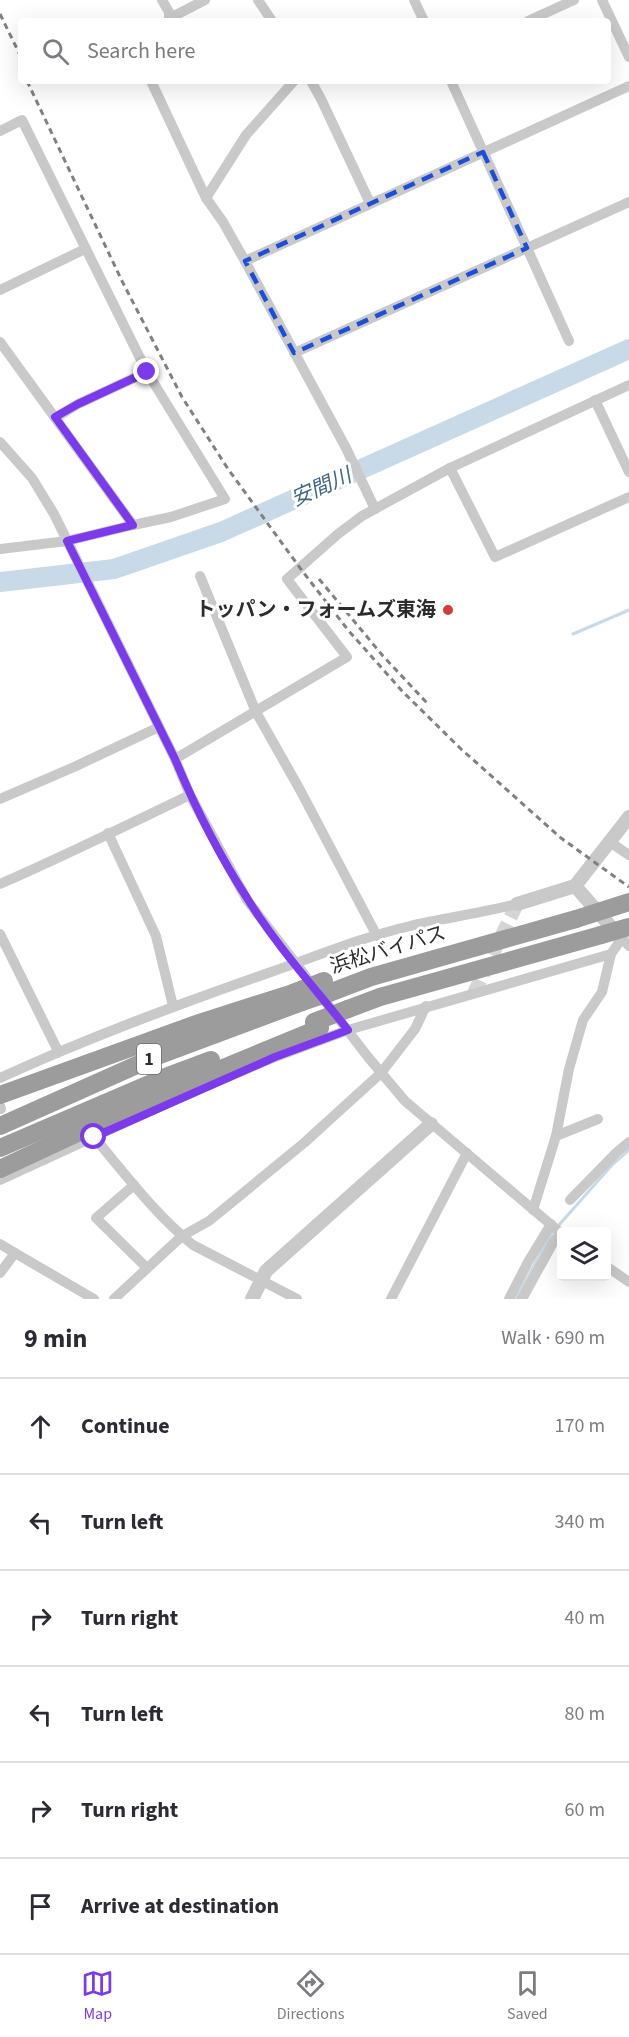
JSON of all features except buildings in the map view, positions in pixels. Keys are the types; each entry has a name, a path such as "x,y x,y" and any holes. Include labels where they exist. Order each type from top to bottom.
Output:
{"highway":[{"name":"浜松バイパス","path":"298,998 326,987 371,977 629,902"},
{"path":"0,1169 165,1092 317,1025 348,1018 380,997 601,935 626,937"},
{"path":"0,1105 188,1027 298,998"},
{"name":"1","path":"0,1105 157,1056 298,998"},
{"name":"1","path":"0,1148 168,1076 317,1025"}],"street":[{"path":"162,0 169,12 169,18"},
{"path":"171,18 205,0"},
{"path":"258,0 270,18"},
{"path":"414,0 423,18"},
{"path":"535,18 574,0"},
{"path":"602,0 611,18"},
{"path":"611,19 629,57"},
{"path":"152,84 206,198 223,222 245,261 346,448 375,509"},
{"path":"206,198 246,135 291,84"},
{"path":"312,84 370,204"},
{"path":"452,84 568,340"},
{"path":"245,261 629,86"},
{"path":"0,131 22,120 147,372 225,499 171,517 67,543 0,549"},
{"path":"294,353 629,202"},
{"path":"0,290 85,249"},
{"path":"0,342 133,525"},
{"path":"55,417 147,372"},
{"path":"175,759 347,657 287,579 338,534 375,509 450,468 629,386"},
{"path":"595,400 629,472"},
{"path":"0,442 32,478 54,514 175,759 190,795 248,900 295,964 348,1018 381,1073 405,1101 557,1230"},
{"path":"450,468 495,557 629,497"},
{"path":"200,576 256,712 377,936"},
{"path":"0,799 159,728"},
{"path":"0,884 56,860 190,795"},
{"path":"0,1078 58,1051 174,1006 377,936 517,904 575,886 629,817"},
{"path":"108,833 156,936 174,1006"},
{"path":"610,842 629,855"},
{"path":"533,1210 556,1136 569,1069 583,1020 602,992 611,954 626,937 575,886"},
{"path":"0,934 58,1051"},
{"path":"0,1180 26,1164 94,1137 275,1057 348,1018 426,1006 611,954"},
{"path":"114,1299 182,1236 209,1221 287,1158 381,1073 415,1029 426,1006"},
{"path":"0,1105 38,1060"},
{"path":"556,1136 598,1119"},
{"path":"252,1299 266,1271 431,1124"},
{"path":"94,1137 134,1185 182,1236 205,1252 262,1279 297,1299"},
{"path":"570,1200 616,1152 629,1142"},
{"path":"391,1299 467,1153"},
{"path":"134,1185 96,1218 147,1268"},
{"path":"509,1299 528,1262 557,1230"},
{"path":"522,1299 554,1241 557,1230"},
{"path":"0,1244 93,1299"},
{"path":"0,1273 15,1253"},
{"path":"611,1269 629,1282"}],"highlighted area":[{"path":"483,152 527,248 294,353 245,261"}],"waterway":[{"name":"安間川","path":"0,582 114,569 221,532 629,349"},
{"path":"573,634 629,610"},
{"path":"516,1299 551,1234 612,1165 629,1150"}],"tunnel":[{"path":"474,993 517,904"}],"railway":[{"path":"0,14 18,51"},
{"path":"28,84 122,281 182,397 228,469 303,572 348,630 403,692 461,749 561,838 629,887"},
{"path":"319,579 383,656 427,703"}],"place":[{"name":"トッパン・フォームズ東海","path":"448,610"}],"route":[{"path":"94,1137 275,1057 348,1030 248,900 226,863 190,795 175,759 67,541 133,525 55,417 147,372"}]}
